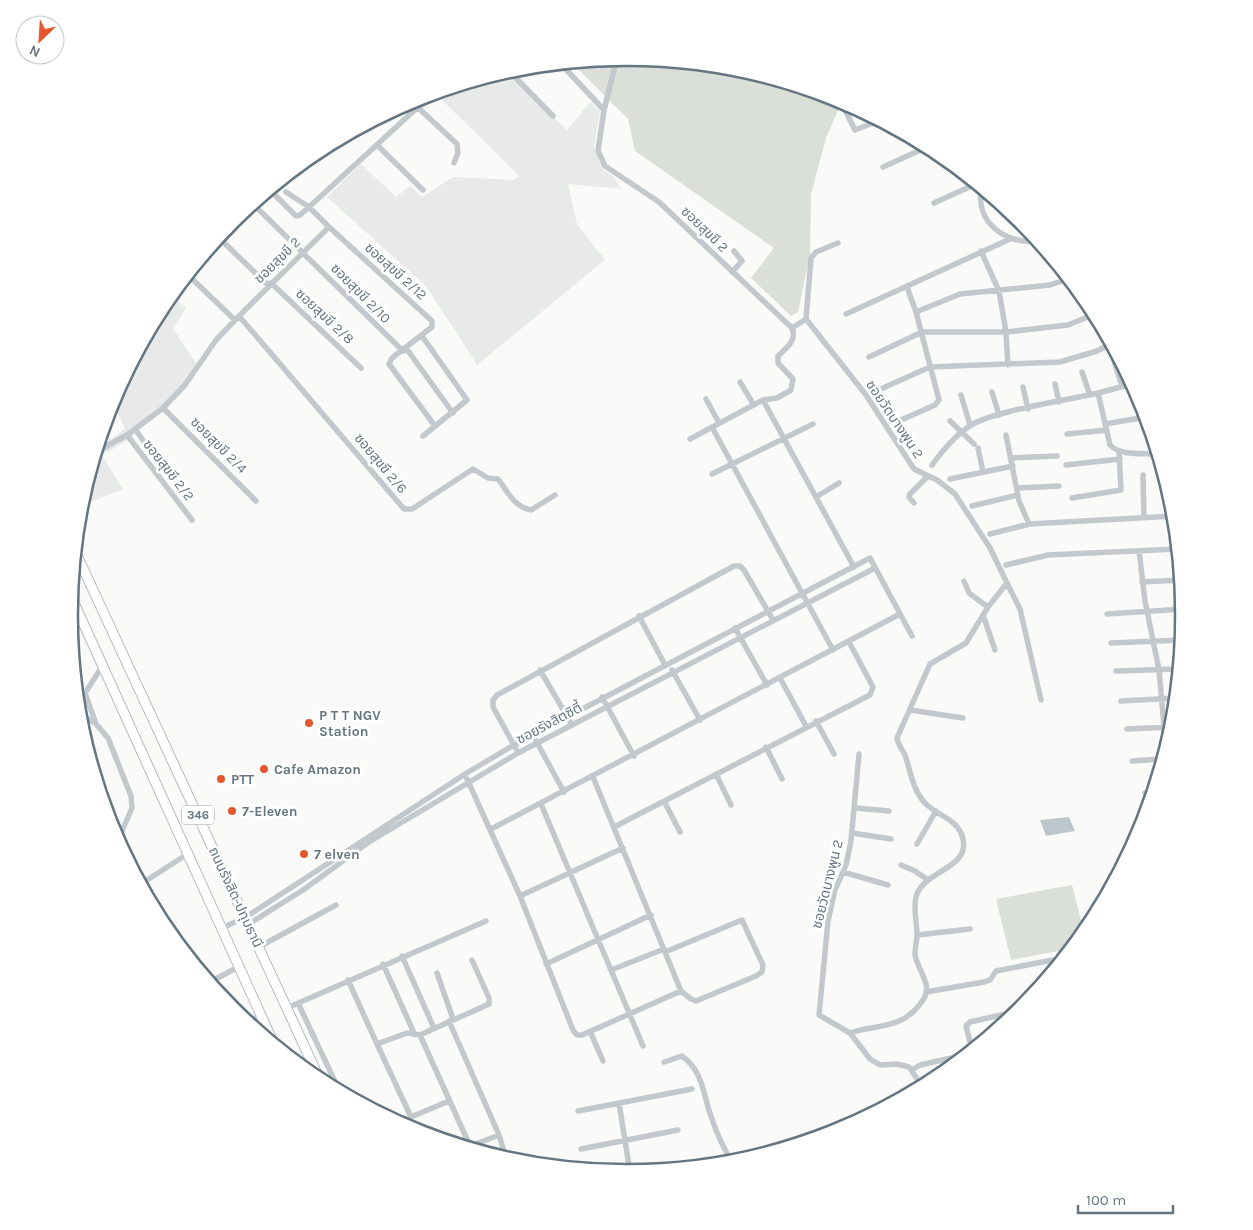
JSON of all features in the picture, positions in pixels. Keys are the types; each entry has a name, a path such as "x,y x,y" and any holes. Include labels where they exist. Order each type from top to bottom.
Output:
{"main road":[{"name":"ถนนรังสิต-ปทุมธานี","path":"80,562 313,1065"},
{"name":"ถนนรังสิต-ปทุมธานี","path":"78,611 268,1030"}],"street":[{"name":"ซอยสุขขี 2","path":"615,66 604,110 598,151 605,166 659,202 794,326"},
{"path":"566,70 604,110"},
{"path":"516,78 553,116"},
{"path":"274,194 296,216 300,215 417,108 457,144 458,153 454,164"},
{"path":"846,113 855,130 871,124"},
{"path":"376,145 423,190"},
{"path":"883,167 919,151"},
{"path":"934,202 969,187"},
{"path":"286,192 309,207 329,227"},
{"path":"982,197 982,208 988,221 997,232 1010,239 1028,242"},
{"name":"ซอยสุขขี 2/10","path":"258,209 404,350 453,413"},
{"name":"ซอยสุขขี 2","path":"104,447 127,435 163,408 185,385 216,340 329,227"},
{"name":"ซอยสุขขี 2/12","path":"329,227 432,321 432,327 422,336"},
{"path":"846,314 1010,239"},
{"name":"ซอยสุขขี 2/8","path":"223,243 361,368"},
{"path":"690,439 763,400 777,398 791,390 794,379 778,363 778,356 793,340 794,326 804,319 811,258 816,252 838,243"},
{"path":"733,271 742,258 734,251"},
{"path":"981,251 999,291 1006,332 1008,365"},
{"path":"193,279 237,318"},
{"path":"916,312 960,294 1050,285 1062,281"},
{"path":"901,420 935,405 939,400 922,332 907,287"},
{"path":"869,357 922,332 1006,332 1068,325 1087,317"},
{"name":"ซอยสุขขี 2/6","path":"237,318 404,509 412,509 473,469 488,478 498,480 517,505 526,509 531,510 555,495"},
{"name":"ซอยวัดบางพูน 2","path":"804,319 866,395 914,469 941,482 955,494 990,548 1020,609 1041,700"},
{"path":"422,436 465,403 466,397 422,336 392,358 389,364 435,426"},
{"path":"883,388 930,367 1060,362 1105,347"},
{"path":"932,465 943,448 970,425 999,415 1098,394 1122,386 1115,366"},
{"path":"1082,372 1090,395"},
{"path":"740,382 754,405"},
{"path":"1055,384 1060,402"},
{"path":"1023,387 1028,408"},
{"path":"992,392 999,415"},
{"path":"1072,498 1121,490 1120,459 1118,452 1110,445 1098,394"},
{"path":"961,395 970,425"},
{"path":"706,399 719,423"},
{"path":"763,400 854,567"},
{"name":"ซอยสุขขี 2/4","path":"163,408 256,501"},
{"path":"1066,434 1138,419"},
{"path":"950,422 976,446 983,472"},
{"path":"712,474 813,424"},
{"path":"712,427 833,650"},
{"path":"135,429 152,453"},
{"name":"ซอยสุขขี 2/2","path":"127,435 192,520"},
{"path":"1006,435 1017,492 1029,524"},
{"path":"1118,452 1151,454"},
{"path":"1011,458 1057,456"},
{"path":"1066,465 1120,459"},
{"path":"950,479 1013,466"},
{"path":"1143,475 1144,517"},
{"path":"914,503 909,497 910,494 928,476"},
{"path":"816,496 839,483"},
{"path":"972,506 1017,492 1059,486"},
{"path":"990,534 1029,524 1166,516"},
{"path":"1006,565 1048,555 1172,549"},
{"path":"1127,729 1163,727 1159,670 1155,641 1142,582 1139,551"},
{"name":"ซอยรังสิตซิตี้","path":"870,558 875,568 518,753 369,842 303,890 247,920 356,844 514,745 602,697 870,558"},
{"path":"518,753 493,706 493,700 497,695 734,566 740,566 773,620"},
{"path":"875,568 912,636"},
{"path":"1142,582 1174,580"},
{"path":"964,581 968,593 986,605"},
{"path":"850,1034 887,1027 900,1021 918,1007 925,998 925,976 915,956 917,935 916,899 918,889 926,878 955,862 963,849 963,839 950,819 927,806 912,784 904,754 897,738 930,664 966,643 983,615 986,605 1007,583"},
{"path":"1107,614 1175,608"},
{"path":"491,829 634,756 900,614"},
{"path":"983,615 995,650"},
{"path":"640,616 700,720"},
{"path":"735,628 767,685"},
{"path":"1111,643 1174,640"},
{"path":"614,827 872,692 873,687 849,642"},
{"path":"96,724 85,693 103,665"},
{"path":"1116,671 1172,669"},
{"path":"540,670 572,725"},
{"path":"780,678 806,726"},
{"path":"602,697 634,756"},
{"path":"1121,701 1169,698"},
{"path":"910,710 963,718"},
{"path":"87,718 96,724 108,738 131,796 132,808 122,830"},
{"path":"816,721 834,754"},
{"path":"532,735 564,792"},
{"path":"766,748 782,779"},
{"name":"ซอยวัดบางพูน 2","path":"859,754 852,833 843,872 835,890 828,921 818,1004 819,1015 850,1034 860,1048 880,1065 897,1064 912,1070"},
{"path":"1132,762 1156,760"},
{"path":"465,774 520,896 573,1030 577,1035 590,1032 681,991"},
{"path":"716,774 731,805"},
{"path":"593,777 651,915 664,951 681,991 690,999 696,1001 756,976 762,972 763,965 760,955 742,920 664,951 612,970"},
{"path":"664,801 680,832"},
{"path":"541,804 643,1046"},
{"path":"855,808 889,811"},
{"path":"917,844 935,812"},
{"path":"852,833 891,839"},
{"path":"520,896 623,848"},
{"path":"146,881 189,853"},
{"path":"901,865 915,870 926,878"},
{"path":"843,872 888,885"},
{"path":"260,947 336,905"},
{"path":"546,964 651,915"},
{"path":"222,928 247,920"},
{"path":"287,1008 383,964 486,921"},
{"path":"917,935 970,929"},
{"path":"402,956 434,1028"},
{"path":"377,1044 434,1028 490,1001 472,960"},
{"path":"926,992 984,982 990,980 996,972 1053,960"},
{"path":"383,964 466,1140"},
{"path":"216,979 240,966"},
{"path":"437,974 451,1020 503,1149"},
{"path":"348,980 411,1117 449,1101"},
{"path":"298,1003 333,1078"},
{"path":"255,1018 261,1015"},
{"path":"970,1043 966,1026 970,1022 1003,1015"},
{"path":"590,1032 603,1061"},
{"path":"664,1062 682,1056 695,1068 701,1078 712,1119 728,1154"},
{"path":"918,1079 912,1070 920,1065 949,1059"},
{"path":"578,1111 692,1089"},
{"path":"619,1103 629,1164"},
{"path":"581,1148 678,1130"},
{"path":"477,1143 499,1135"}],"shaded area":[{"path":"626,66 698,71 769,85 803,95 838,109 826,138 811,194 810,254 798,312 791,316 751,278 774,248 635,151 628,119 578,68"},
{"path":"512,79 567,130 590,102 600,111 594,148 604,171 613,176 621,189 568,184 577,224 605,260 477,365 426,286 327,197 361,164 396,197 410,186 422,197 453,177 514,180 519,176 442,100 450,95"},
{"path":"177,300 186,308 173,329 198,366 181,392 125,442 102,455 123,489 89,502 96,473 106,443 125,429 117,412 120,405 134,372"},
{"path":"1069,817 1075,831 1046,836 1040,820"},
{"path":"1072,885 1081,922 1061,951 1011,960 996,899"}],"place":[{"name":"P T T NGV Station","path":"309,723"},
{"name":"Cafe Amazon","path":"264,769"},
{"name":"PTT","path":"221,779"},
{"name":"7-Eleven","path":"232,811"},
{"name":"7 elven","path":"304,854"}]}
